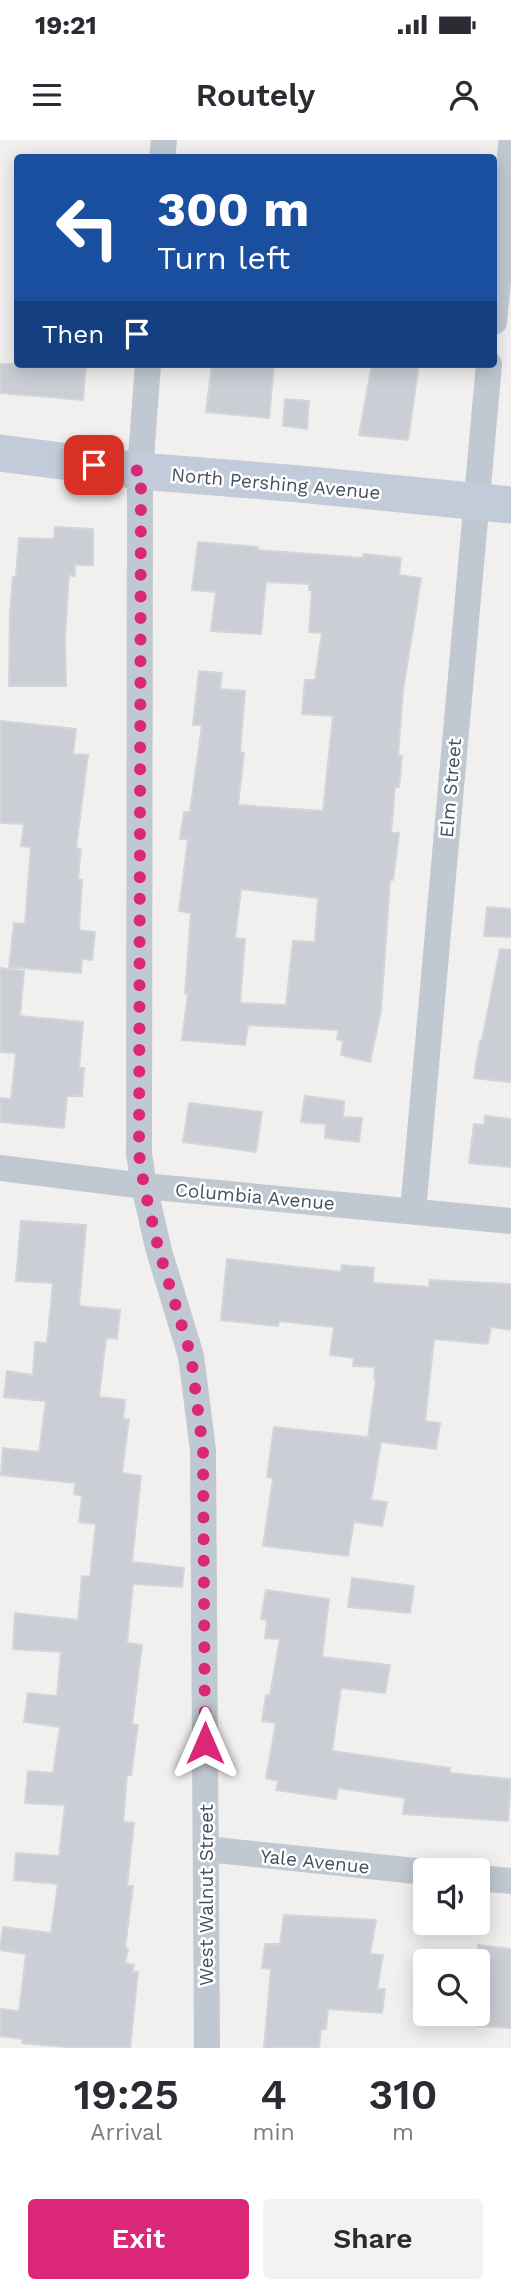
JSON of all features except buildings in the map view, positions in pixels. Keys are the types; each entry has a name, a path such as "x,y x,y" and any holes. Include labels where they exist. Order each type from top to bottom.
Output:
{"main road":[{"name":"North Pershing Avenue","path":"0,453 141,471 493,503"}],"street":[{"path":"497,291 511,145"},
{"name":"West Walnut Street","path":"148,368 141,471 139,1154 159,1251 191,1356 203,1450 207,2048"},
{"name":"Elm Street","path":"413,1211 493,503 489,368"},
{"name":"Columbia Avenue","path":"0,1168 144,1186 511,1221"},
{"name":"Yale Avenue","path":"206,1849 413,1871"},
{"path":"490,1879 511,1881"}],"route":[{"path":"94,465 141,471 139,1154 159,1251 191,1356 203,1450 205,1743"}]}
